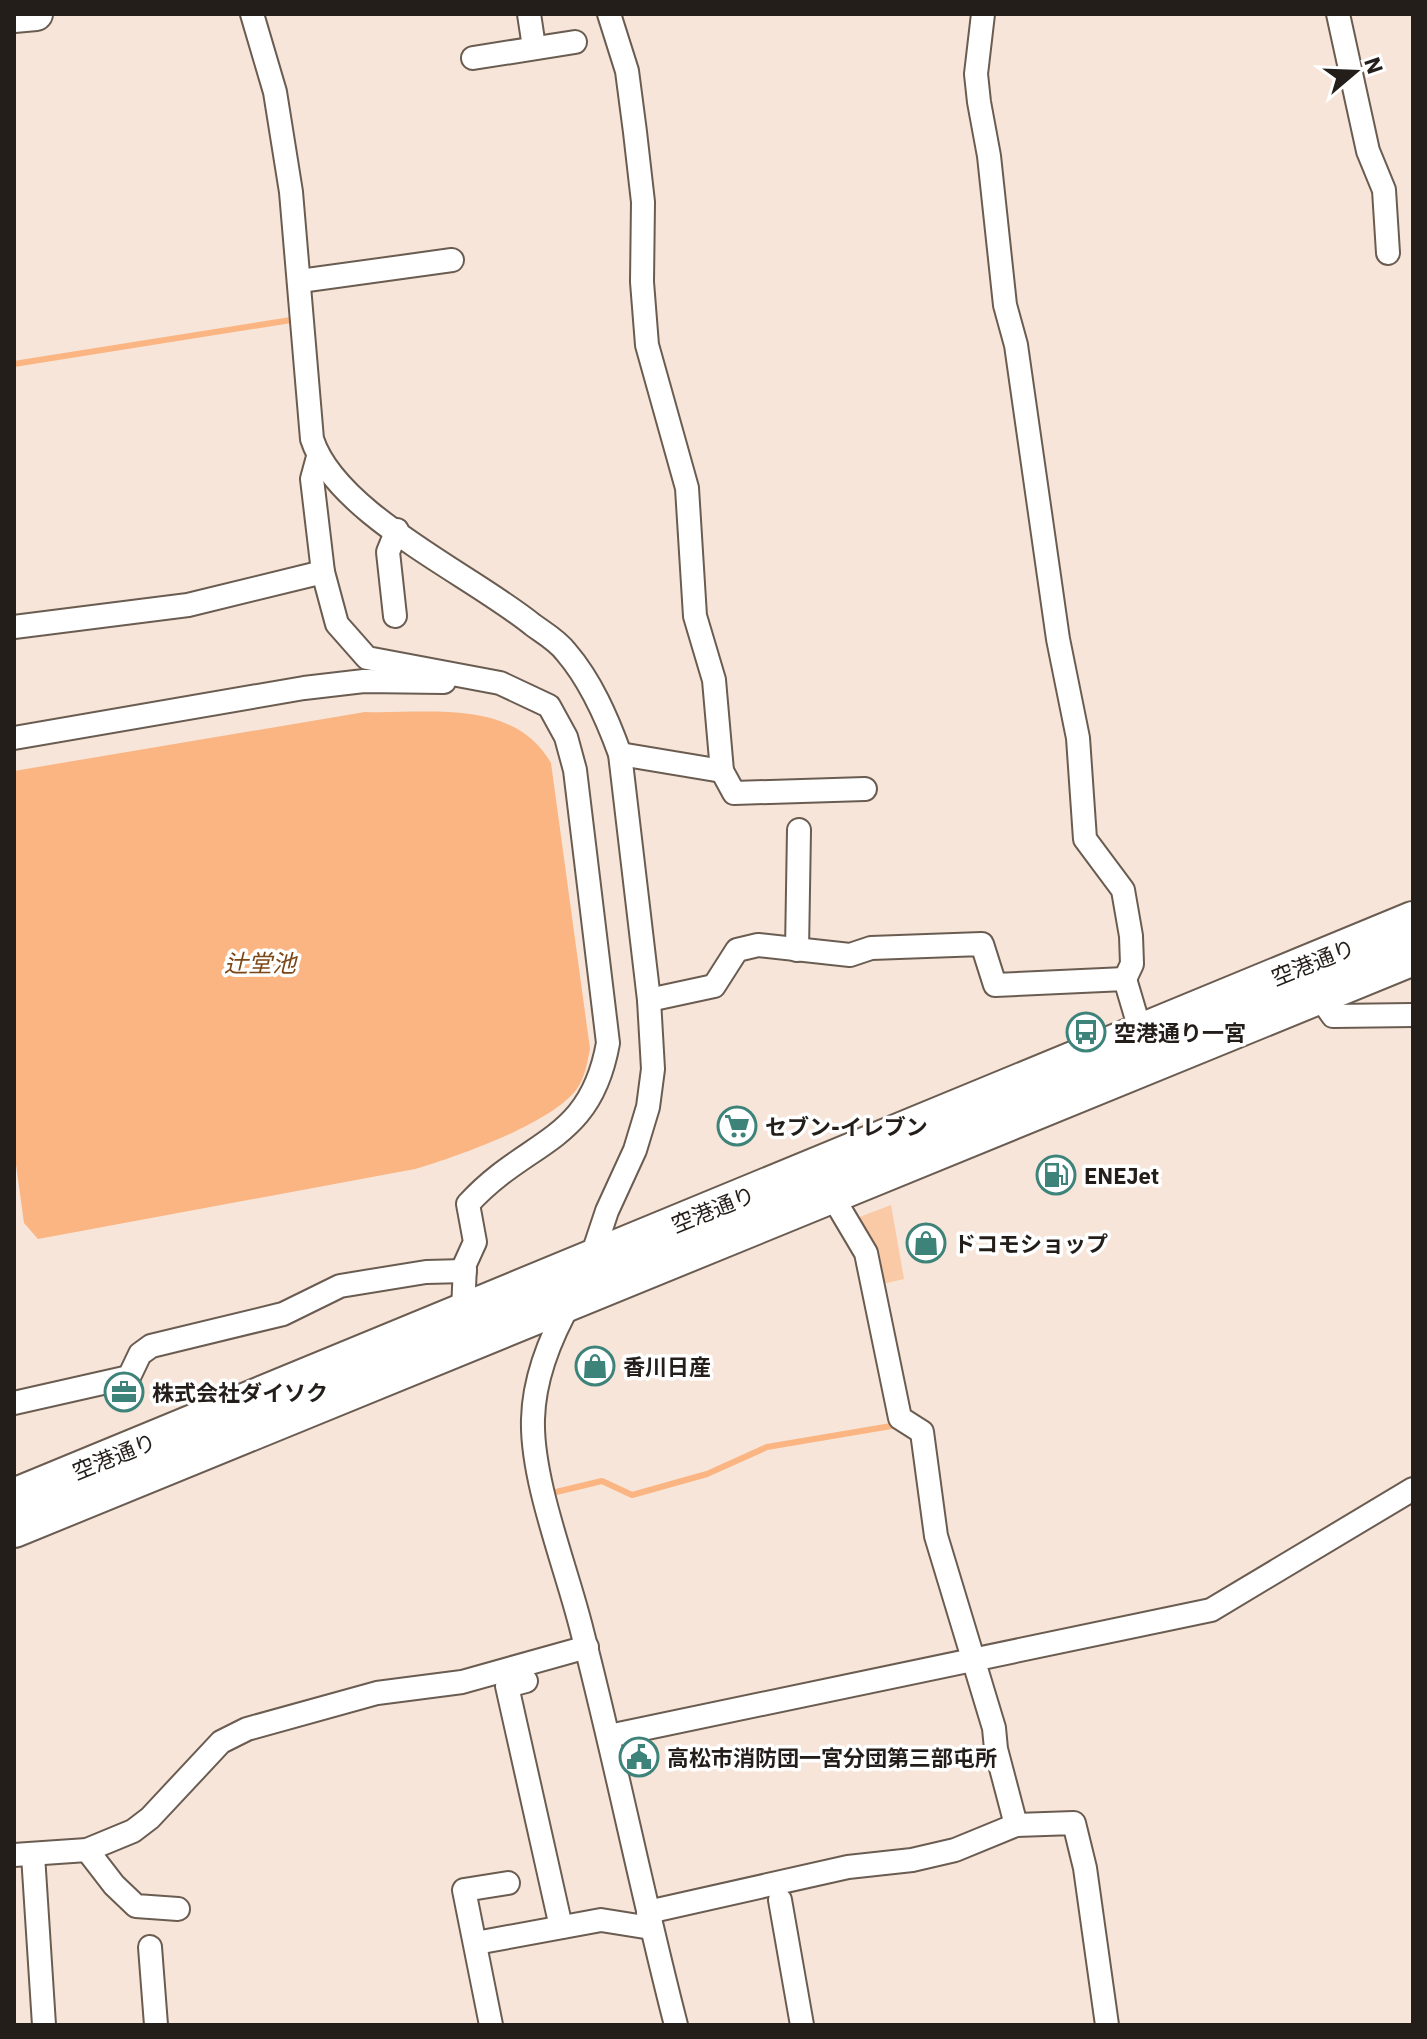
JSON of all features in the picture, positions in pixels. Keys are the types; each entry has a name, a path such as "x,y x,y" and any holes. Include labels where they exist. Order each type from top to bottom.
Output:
{"highway":[{"name":"空港通り","path":"16,1526 469,1326 592,1259 1413,921"},
{"name":"空港通り","path":"469,1326 572,1300 1413,956"},
{"path":"14,1481 431,1312 469,1326"}],"main road":[{"path":"14,16 36,14"}],"street":[{"path":"252,14 275,92 300,281 312,439 318,457 358,504 516,611 566,650 607,718 620,754 649,1000 653,1069 648,1107 592,1259 548,1350 532,1420 541,1478 609,1736 649,1920 676,2025"},
{"path":"529,14 534,47"},
{"path":"609,14 627,71 635,132 643,202 642,282 647,345 687,488 692,593 714,680 722,771 734,793 865,789"},
{"path":"983,14 976,74 997,217 1005,305 1016,345 1058,639 1078,738 1085,839 1123,890 1132,950 1132,964 1125,979 1141,1033"},
{"path":"1338,14 1368,151 1384,190 1388,253"},
{"path":"473,58 575,42"},
{"path":"300,281 452,260"},
{"path":"318,457 312,479 323,572 337,624 367,658 500,683 549,706 566,737 575,770 608,1043 602,1073 592,1098 575,1121 487,1183 468,1204 475,1242 465,1271 469,1326"},
{"path":"395,616 388,552 397,530"},
{"path":"14,627 188,605 323,572"},
{"path":"14,738 304,688 364,681 440,684 455,676"},
{"path":"620,754 722,771"},
{"path":"797,950 799,830"},
{"path":"649,1000 714,986 737,950 758,945 850,955 871,948 982,944 995,985 1125,979"},
{"path":"1318,995 1333,1016 1413,1015"},
{"path":"831,1194 866,1253 900,1418 922,1432 936,1536 994,1728 996,1749 1016,1825"},
{"path":"14,1403 129,1377 140,1354 151,1346 283,1314 340,1286 426,1272 465,1271"},
{"path":"609,1736 1211,1610 1413,1489"},
{"path":"44,2025 24,1855 87,1850 133,1831 150,1818 221,1742 247,1729 377,1693 462,1682 587,1647"},
{"path":"526,1681 507,1686 561,1927"},
{"path":"476,1943 601,1920 649,1920 848,1867 912,1860 955,1850 1016,1825 1074,1823 1085,1868 1107,2025"},
{"path":"87,1850 136,1906 178,1909"},
{"path":"490,2025 464,1890 508,1883"},
{"path":"780,1900 802,2025"},
{"path":"150,1947 156,2025"}],"shaded area":[{"path":"891,1205 904,1279 878,1285 857,1218"}],"water":[{"name":"辻堂池","path":"365,712 443,712 493,719 515,728 535,742 551,763 590,1049 576,1090 563,1103 524,1127 477,1148 415,1169 38,1239 24,1223 14,1150 14,771"}],"waterway":[{"path":"14,364 291,320"},
{"path":"556,1492 602,1481 632,1495 707,1474 767,1447 897,1425"}],"place":[{"name":"空港通り一宮","path":"1086,1032"},
{"name":"セブン-イレブン","path":"737,1126"},
{"name":"ENEJet","path":"1056,1175"},
{"name":"ドコモショップ","path":"926,1243"},
{"name":"香川日産","path":"595,1366"},
{"name":"株式会社ダイソク","path":"124,1392"},
{"name":"高松市消防団一宮分団第三部屯所","path":"639,1757"}]}
